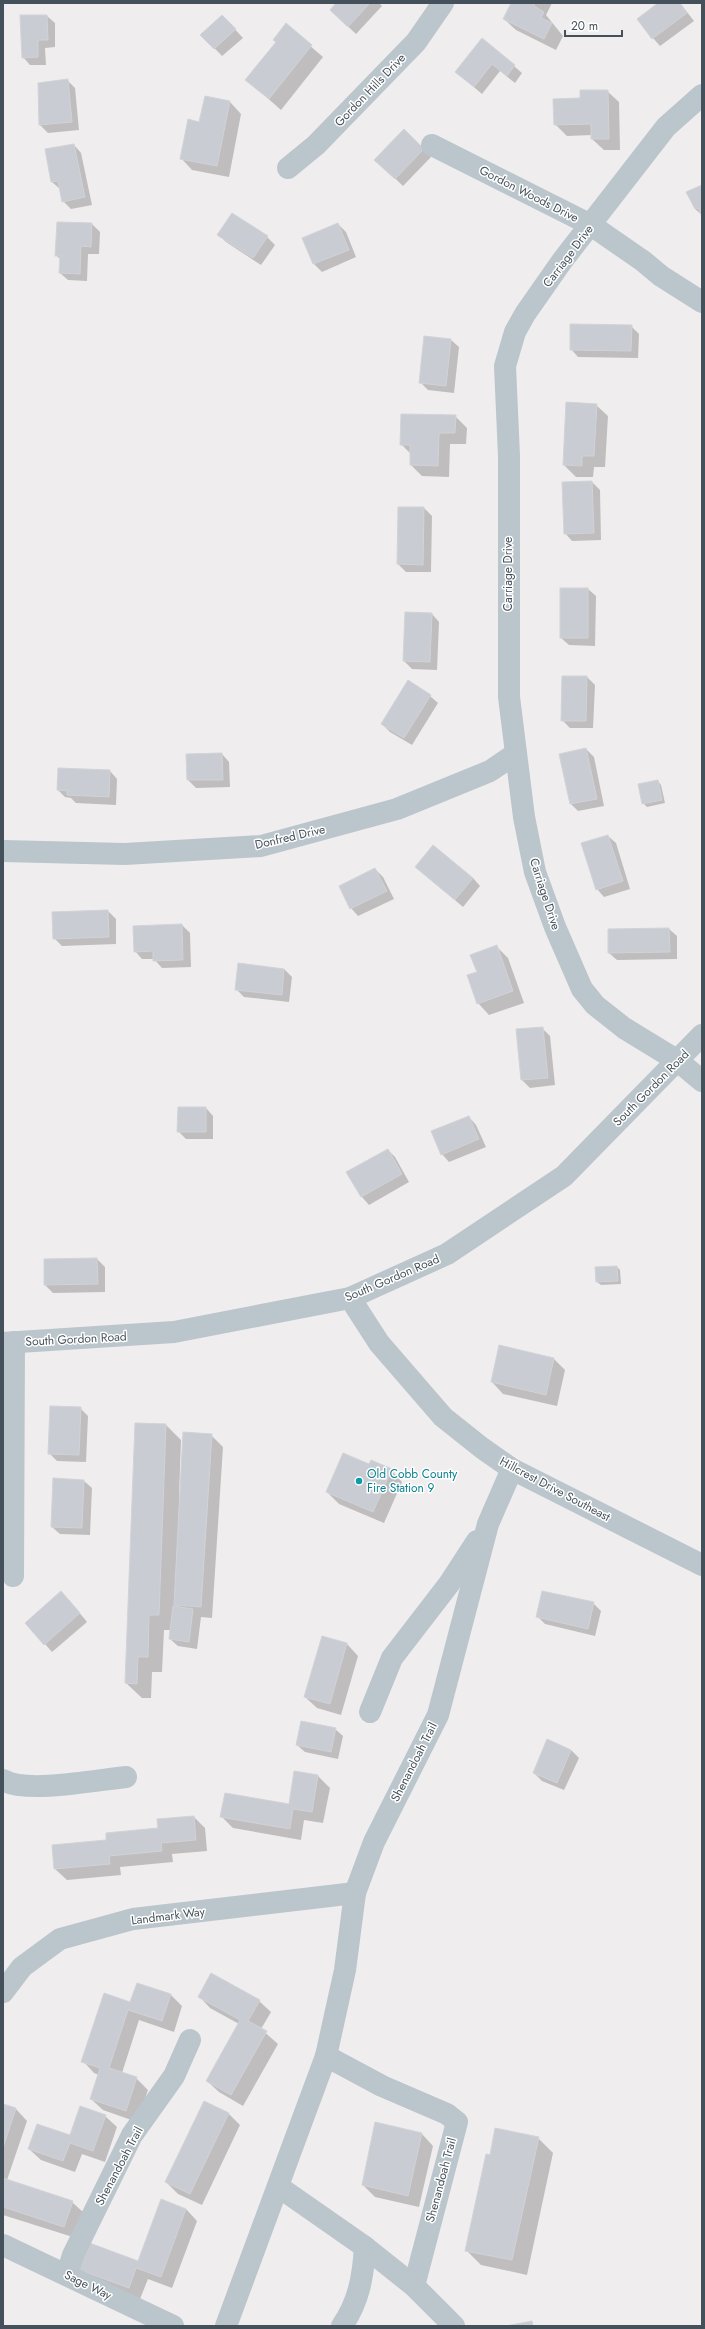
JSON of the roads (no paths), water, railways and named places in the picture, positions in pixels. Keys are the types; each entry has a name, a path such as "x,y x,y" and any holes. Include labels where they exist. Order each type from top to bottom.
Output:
{"street":[{"name":"Gordon Hills Drive","path":"288,168 316,145 416,42 443,3"},
{"name":"Carriage Drive","path":"702,95 666,127 562,261 525,314 516,332 506,366 509,456 509,697 524,817 535,872 554,927 582,989 595,1005 624,1028 678,1061 702,1081"},
{"name":"Gordon Woods Drive","path":"432,145 591,225 643,261 661,276 702,302"},
{"name":"Donfred Drive","path":"3,851 125,854 261,846 397,809 490,771 515,754"},
{"name":"South Gordon Road","path":"9,1343 174,1332 350,1298 447,1254 564,1176 702,1035"},
{"name":"Hillcrest Drive Southeast","path":"350,1298 379,1343 444,1417 512,1469 702,1565"},
{"path":"9,1343 13,1576"},
{"name":"Shenandoah Trail","path":"226,2326 279,2187 326,2056 345,1970 355,1893 374,1842 438,1714 488,1524 512,1469"},
{"path":"370,1712 392,1658 449,1584 488,1524"},
{"path":"3,1780 10,1785 32,1787 126,1777"},
{"name":"Landmark Way","path":"5,1985 22,1967 60,1939 133,1919 355,1893"},
{"name":"Shenandoah Trail","path":"67,2275 73,2255 132,2135 174,2076 190,2040"},
{"name":"Shenandoah Trail","path":"326,2056 382,2086 447,2114 457,2122 414,2286"},
{"path":"279,2187 365,2247 414,2286 454,2326"},
{"name":"Sage Way","path":"3,2245 173,2326"},
{"path":"342,2326 353,2310 363,2278 365,2247"}],"place":[{"name":"Old Cobb County Fire Station 9","path":"359,1481"}]}
